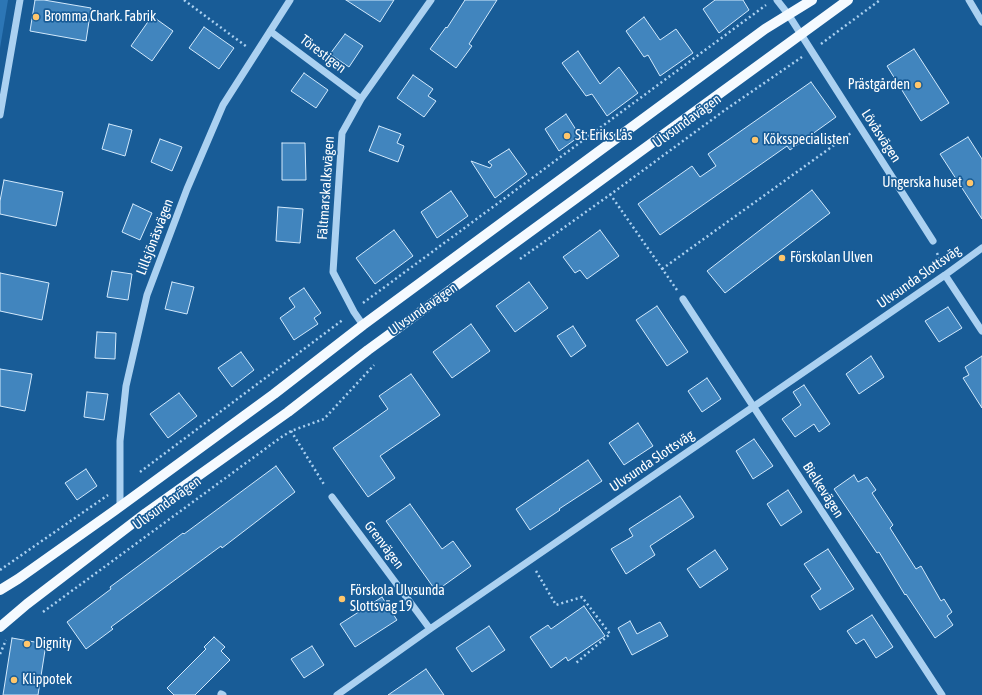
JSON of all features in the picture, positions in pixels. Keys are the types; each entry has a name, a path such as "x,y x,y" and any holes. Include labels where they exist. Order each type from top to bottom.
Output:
{"main road":[{"name":"Ulvsundavägen","path":"0,590 24,575 120,507 274,394 363,325 765,29 812,0"},
{"name":"Ulvsundavägen","path":"0,627 27,604 146,513 288,412 368,350 848,0"}],"street":[{"path":"0,115 20,0"},
{"name":"Lillsjönäsvägen","path":"120,507 120,441 126,386 147,295 186,189 223,104 290,0"},
{"name":"Fältmarskalksvägen","path":"363,325 354,312 333,272 342,133 361,98 431,0"},
{"name":"Lövåsvägen","path":"776,0 788,14 933,241"},
{"path":"969,0 982,22"},
{"name":"Törestigen","path":"270,31 361,98"},
{"name":"Ulvsunda Slottsväg","path":"337,695 530,560 945,276 982,248"},
{"path":"945,276 982,331"},
{"name":"Bielkevägen","path":"683,299 942,695"},
{"name":"Grenvägen","path":"332,497 430,629"}],"path":[{"path":"184,0 255,53"},
{"name":"Ulvsundavägen","path":"516,261 611,194 725,110 811,51 880,0"},
{"path":"0,570 121,487 354,312 369,298 766,5"},
{"path":"662,269 860,127"},
{"path":"576,145 587,160"},
{"path":"601,181 683,299"},
{"path":"933,241 945,276"},
{"name":"Ulvsundavägen","path":"39,615 291,431 324,419 378,361"},
{"path":"263,379 274,394"},
{"path":"288,412 291,431 332,497"},
{"path":"530,560 556,605 582,597 610,634 576,663"},
{"path":"0,654 8,638"}],"shaded area":[{"path":"0,0 8,0 0,48"}],"building":[{"path":"35,0 44,0 91,8 86,41 30,31"},
{"path":"346,0 394,0 380,22"},
{"path":"465,0 497,0 469,44 472,46 456,68 430,49 446,27 447,28"},
{"path":"715,0 743,0 749,10 719,33 703,9"},
{"path":"152,16 173,31 152,61 131,46"},
{"path":"644,17 660,40 676,29 693,53 660,76 648,55 644,57 626,31"},
{"path":"204,27 234,48 219,69 189,48"},
{"path":"345,34 363,46 349,67 330,54"},
{"name":"Prästgården","path":"914,49 949,103 921,121 887,66"},
{"path":"578,51 600,84 619,67 638,93 607,116 592,94 586,96 562,63"},
{"path":"304,73 328,90 316,108 291,91"},
{"path":"413,75 433,89 428,96 436,101 424,117 397,98"},
{"path":"811,82 836,117 790,150 787,146 660,235 638,204 692,166 700,177 716,166 708,154"},
{"path":"566,114 580,136 559,151 545,129"},
{"path":"109,124 132,130 125,156 102,149"},
{"path":"379,126 401,134 397,143 404,146 398,162 369,151"},
{"name":"Ungerska huset","path":"968,137 982,159 982,219 940,154"},
{"path":"160,139 182,147 172,171 151,162"},
{"path":"282,143 305,143 306,180 282,180"},
{"path":"509,149 527,174 495,198 471,161 490,168 492,165 488,162"},
{"path":"4,180 63,192 56,226 0,214 0,201"},
{"path":"812,190 830,213 725,293 707,271"},
{"path":"451,191 468,216 437,238 421,212"},
{"path":"133,204 152,213 140,240 122,232"},
{"path":"278,207 303,209 300,243 276,241"},
{"path":"394,230 413,256 375,284 356,258"},
{"path":"600,230 619,256 587,279 580,270 575,273 563,257"},
{"path":"112,271 132,274 128,300 107,297"},
{"path":"0,273 49,283 42,320 0,311"},
{"path":"172,282 194,287 187,314 165,309"},
{"path":"529,282 548,308 515,332 496,306"},
{"path":"304,288 321,313 314,318 318,324 294,340 280,318 295,307 289,298"},
{"path":"657,306 688,352 667,366 636,320"},
{"path":"948,307 962,328 939,342 925,321"},
{"path":"471,324 490,351 452,378 433,352"},
{"path":"573,326 586,346 571,357 557,336"},
{"path":"97,332 116,333 115,359 95,358"},
{"path":"241,352 254,370 232,387 218,368"},
{"path":"871,356 884,377 859,394 846,374"},
{"path":"982,356 982,408 963,378 969,375 965,367"},
{"path":"0,369 32,374 25,411 0,406"},
{"path":"411,374 440,415 380,456 395,478 368,497 333,448 388,409 379,396"},
{"path":"707,378 721,399 702,412 688,391"},
{"path":"804,385 830,424 819,432 814,424 795,437 782,419 801,405 793,392"},
{"path":"87,392 108,394 104,420 84,417"},
{"path":"179,393 197,416 168,438 150,414"},
{"path":"638,423 653,446 624,465 609,443"},
{"path":"754,439 773,466 753,479 736,451"},
{"path":"588,460 602,481 530,530 516,509"},
{"path":"276,466 295,492 222,548 221,546 111,627 113,629 86,649 67,622 111,589 110,587"},
{"path":"86,469 97,486 77,500 65,483"},
{"path":"854,475 858,482 867,477 876,490 872,493 893,525 890,528 916,569 921,566 941,601 944,599 952,612 947,616 953,625 935,638 906,594 905,595 879,552 877,553 834,489"},
{"path":"788,490 802,512 781,526 767,504"},
{"path":"680,496 694,517 650,546 655,555 626,574 611,549 633,536 629,529"},
{"path":"410,504 442,549 453,541 471,566 436,591 386,521"},
{"path":"828,549 854,589 820,610 811,596 821,589 804,564"},
{"path":"715,550 728,569 700,588 687,569"},
{"path":"382,597 397,620 355,647 340,624"},
{"path":"584,606 605,636 568,661 566,657 551,668 530,637 548,625 551,629"},
{"path":"872,615 893,647 876,658 864,639 856,644 847,631"},
{"path":"630,621 637,634 660,622 668,636 632,655 618,628"},
{"path":"489,626 505,650 472,672 456,648"},
{"path":"214,637 225,647 221,651 230,660 195,695 174,695 167,688 206,649 204,647"},
{"path":"12,638 46,644 38,695 3,695"},
{"path":"312,646 324,665 304,678 291,659"},
{"path":"426,669 444,695 388,695"}],"place":[{"name":"Bromma Chark. Fabrik","path":"36,17"},
{"name":"Prästgården","path":"918,85"},
{"name":"St: Eriks Lås","path":"567,136"},
{"name":"Köksspecialisten","path":"755,140"},
{"name":"Ungerska huset","path":"970,183"},
{"name":"Förskolan Ulven","path":"782,258"},
{"name":"Förskola Ulvsunda Slottsväg 19","path":"342,599"},
{"name":"Dignity","path":"27,644"},
{"name":"Klippotek","path":"14,680"}]}
